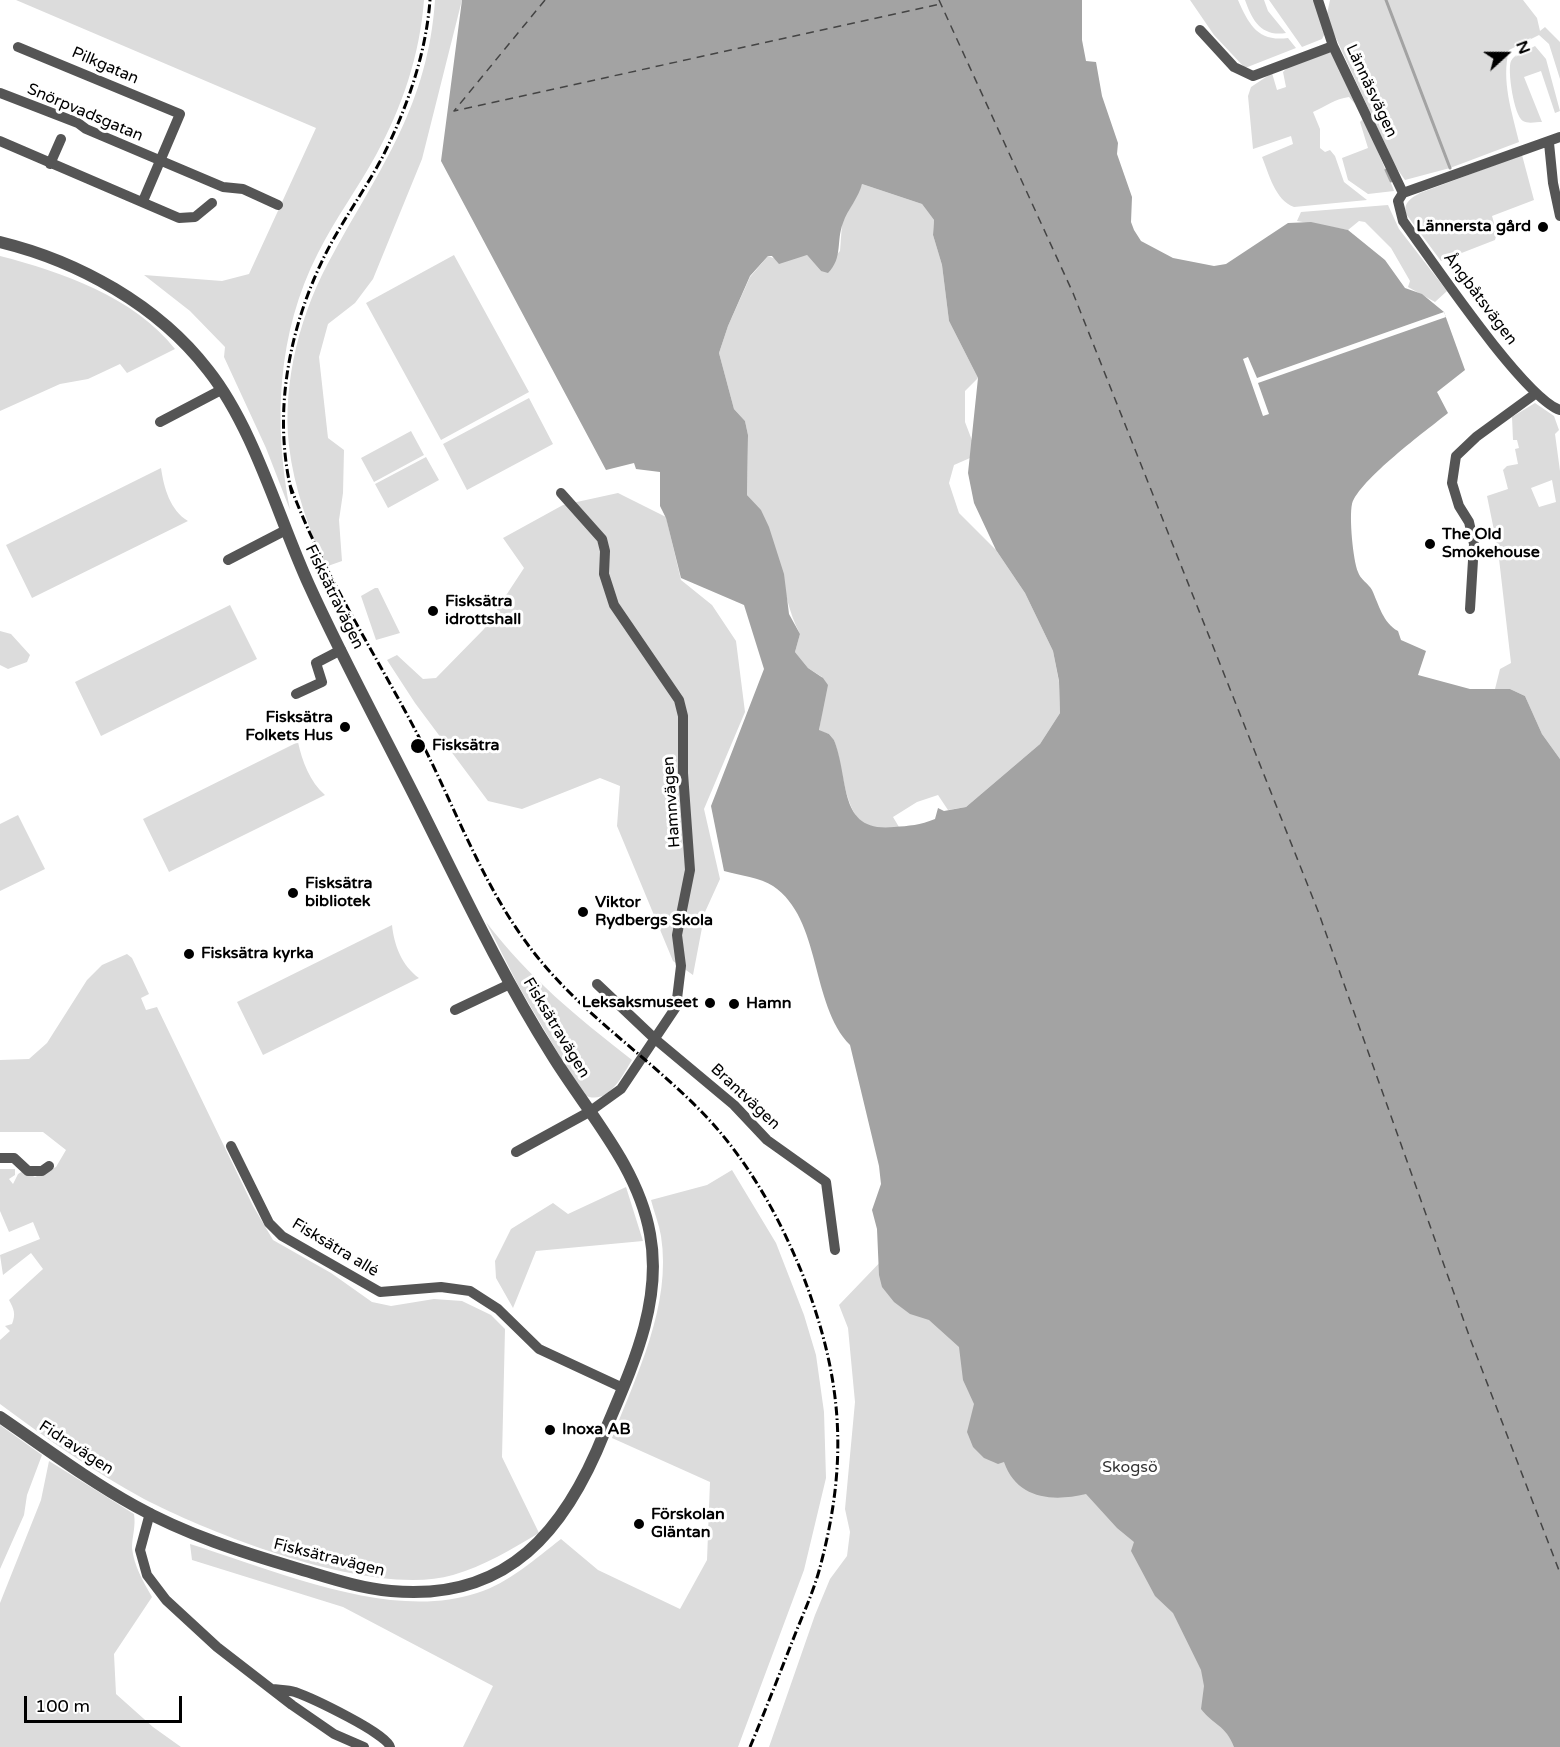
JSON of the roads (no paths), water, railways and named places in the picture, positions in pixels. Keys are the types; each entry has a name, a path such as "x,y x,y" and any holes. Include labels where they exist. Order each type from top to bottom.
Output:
{"street":[{"name":"Lännäsvägen","path":"1318,0 1333,46 1403,193"},
{"path":"1200,30 1234,67 1253,76 1333,46"},
{"name":"Pilkgatan","path":"18,46 180,114"},
{"name":"Snörpvadsgatan","path":"0,93 78,123 159,161 223,187 243,189 278,205"},
{"name":"Snörpvadsgatan","path":"143,201 180,114"},
{"path":"1403,193 1549,143 1560,137"},
{"name":"Snörpvadsgatan","path":"50,164 61,138"},
{"path":"0,141 50,164 187,219 195,217 212,203"},
{"path":"1549,143 1553,183 1560,216"},
{"name":"Ångbåtsvägen","path":"1403,193 1398,201 1402,221 1535,394 1560,410"},
{"name":"Fisksätravägen","path":"0,242 21,247 83,272 141,305 177,336 200,361 221,390 239,421 284,531 341,650 510,984 627,1169 641,1201 651,1238 653,1261 650,1305 640,1342 623,1388 578,1492 551,1531 510,1564 460,1586 405,1592 343,1582 213,1542 134,1506"},
{"path":"160,422 221,390"},
{"path":"1470,609 1474,543 1469,522 1459,506 1452,483 1455,456 1535,394"},
{"name":"Hamnvägen","path":"516,1152 589,1112 621,1089 676,1007 681,966 677,935 690,870 684,773 684,716 679,700 614,605 604,574 605,551 602,539 561,493"},
{"path":"228,560 284,531"},
{"path":"296,694 321,682 316,663 341,650"},
{"path":"455,1010 510,984"},
{"name":"Brantvägen","path":"597,984 655,1039 734,1105 767,1140 826,1182 835,1250"},
{"name":"Fisksätra allé","path":"231,1146 269,1223 282,1236 380,1292 441,1287 470,1291 498,1309 539,1349 623,1388"},
{"path":"0,1158 14,1158 28,1171 42,1171 49,1166"},
{"name":"Fidravägen","path":"0,1416 134,1506"},
{"path":"150,1513 140,1550 147,1575 184,1618 271,1689 334,1734 364,1747"},
{"path":"271,1689 293,1691 324,1706 381,1735 390,1747"}],"waterway":[{"path":"1386,0 1450,168"},
{"path":"1386,170 1391,181"}],"railway":[{"path":"292,494 286,463 284,402 293,341 312,283 325,255 383,156 400,119 420,60 430,0"},
{"path":"290,485 335,584 422,743 473,852 517,930 535,954 577,999 692,1102 713,1124 740,1158 764,1195 802,1273 816,1312 833,1385 838,1456 835,1493 829,1531 817,1579 750,1747"}],"place":[{"name":"Lännersta gård","path":"1543,227"},
{"name":"The Old Smokehouse","path":"1430,544"},
{"name":"Fisksätra idrottshall","path":"433,611"},
{"name":"Fisksätra Folkets Hus","path":"345,727"},
{"name":"Fisksätra","path":"418,746"},
{"name":"Fisksätra bibliotek","path":"293,893"},
{"name":"Viktor Rydbergs Skola","path":"583,912"},
{"name":"Fisksätra kyrka","path":"189,954"},
{"name":"Leksaksmuseet","path":"710,1003"},
{"name":"Hamn","path":"734,1004"},
{"name":"Inoxa AB","path":"550,1430"},
{"name":"Förskolan Gläntan","path":"639,1524"}],"park label":[{"name":"Skogsö","path":"1130,1468"}]}
